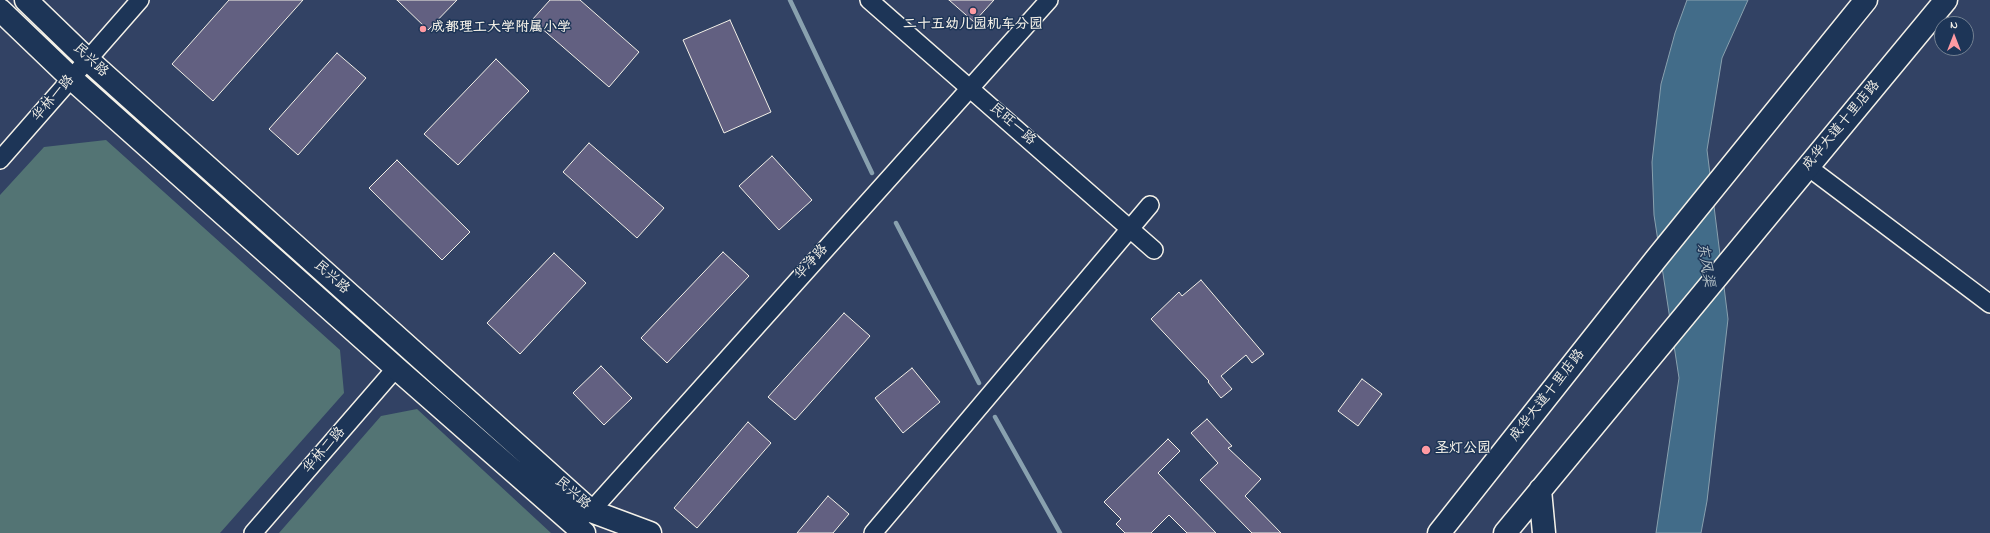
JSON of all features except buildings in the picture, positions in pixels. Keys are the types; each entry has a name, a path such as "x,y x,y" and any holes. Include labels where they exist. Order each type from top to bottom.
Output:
{"main road":[{"name":"民兴路","path":"26,0 87,60 591,511 650,533"},
{"name":"成华大道十里店路","path":"1439,533 1656,259 1866,0"},
{"name":"成华大道十里店路","path":"1540,490 1946,0"},
{"name":"民兴路","path":"0,10 72,79 396,368 583,530"},
{"path":"1505,533 1540,490"},
{"path":"1540,490 1544,533"},
{"path":"591,511 632,533"}],"street":[{"name":"华林一路","path":"0,160 140,0"},
{"name":"民旺一路","path":"870,0 1154,250"},
{"name":"华净路","path":"583,530 591,511 1049,0"},
{"path":"1808,167 1990,304"},
{"path":"873,533 1150,205"},
{"name":"华林二路","path":"254,533 396,368"}],"green space":[{"path":"106,140 340,350 344,393 220,533 0,533 0,195 44,147"},
{"path":"417,409 551,533 279,533 381,416"}],"water":[{"name":"东风渠","path":"1687,0 1748,0 1722,58 1707,150 1728,319 1707,501 1701,533 1656,533 1679,378 1654,215 1652,162 1661,84 1675,33"}],"waterway":[{"path":"790,0 872,173"},
{"path":"896,223 979,383"},
{"path":"995,417 1060,533"}],"place":[{"name":"二十五幼儿园机车分园","path":"973,11"},
{"name":"成都理工大学附属小学","path":"423,29"},
{"name":"圣灯公园","path":"1426,450"}]}
